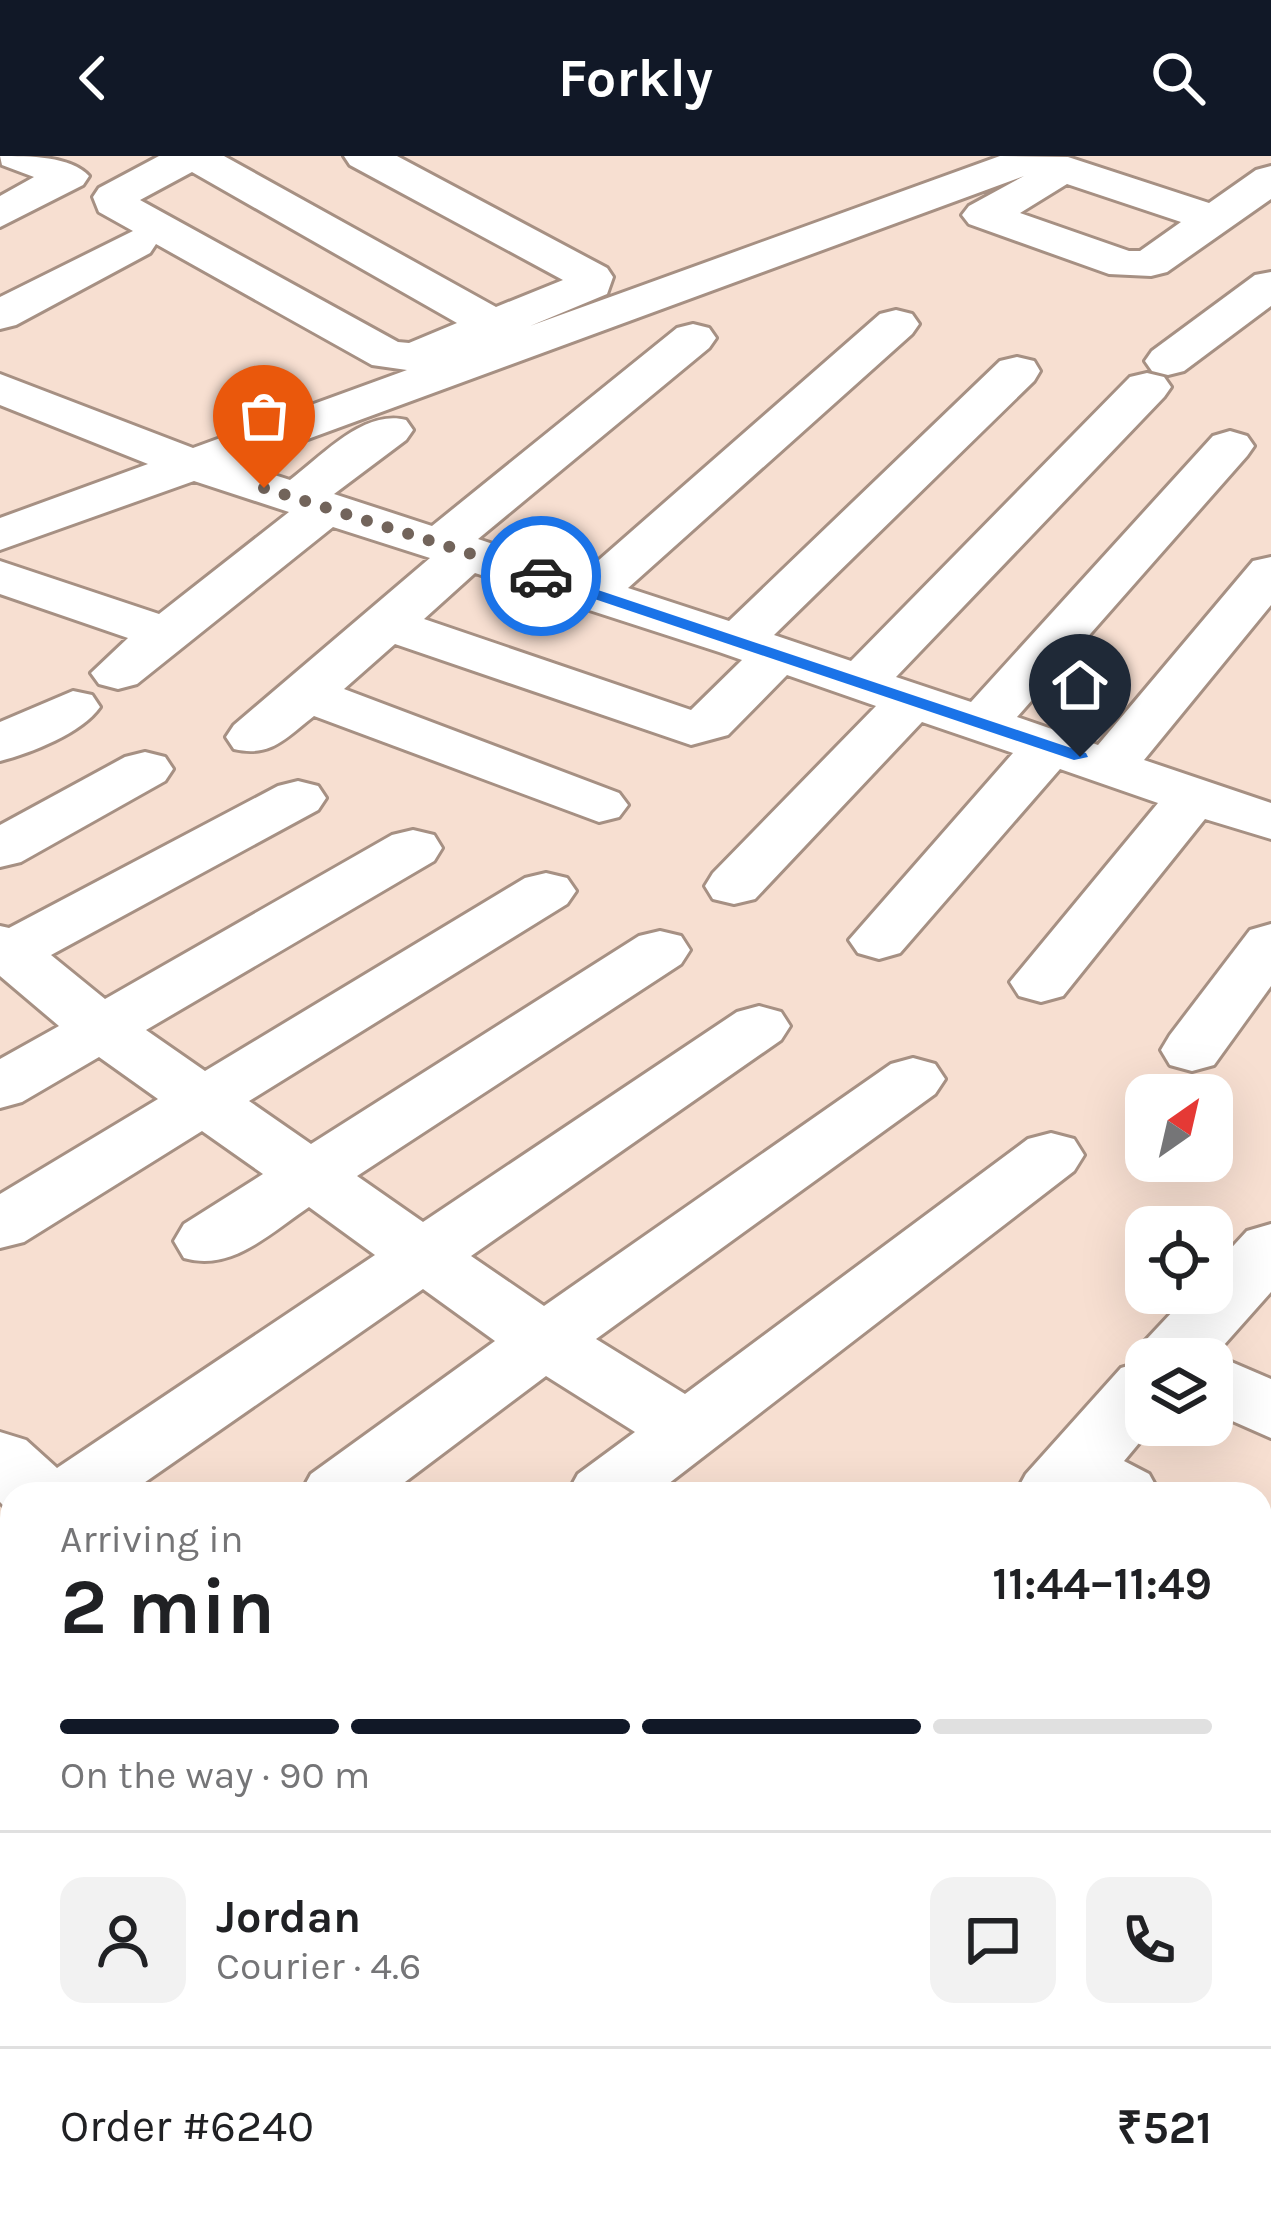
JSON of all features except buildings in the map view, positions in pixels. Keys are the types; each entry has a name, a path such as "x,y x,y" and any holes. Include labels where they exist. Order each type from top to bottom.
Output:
{"street":[{"path":"2,240 68,176 17,156"},
{"path":"192,156 392,218 591,277 591,284 511,334 398,358 114,203 114,197 192,156"},
{"path":"365,156 392,218 511,334"},
{"path":"0,536 511,334 1043,160 1215,219"},
{"path":"1043,160 984,215 1141,266 1271,179"},
{"path":"248,277 392,218"},
{"path":"0,315 134,244"},
{"path":"734,886 886,691 1157,374 1271,285"},
{"path":"592,593 896,324"},
{"path":"254,737 388,623 454,548 694,338"},
{"path":"388,623 691,728 710,723 758,648 1017,371"},
{"path":"0,388 190,464 1049,747 1245,802"},
{"path":"118,673 167,634 389,430"},
{"path":"982,723 1230,446"},
{"path":"1110,766 1271,572"},
{"path":"0,578 167,634"},
{"path":"308,694 599,805"},
{"path":"0,744 73,707"},
{"path":"879,940 1049,747"},
{"path":"0,849 146,769"},
{"path":"298,798 3,950 101,1028 544,1341 688,1430"},
{"path":"1041,982 1245,802"},
{"path":"0,1087 413,848"},
{"path":"0,1225 546,891"},
{"path":"1192,1050 1271,943"},
{"path":"208,1241 660,950"},
{"path":"92,1482 759,1026"},
{"path":"353,1482 914,1079"},
{"path":"620,1482 1052,1155"},
{"path":"1190,1338 1269,1253"},
{"path":"1233,1391 1271,1411"},
{"path":"1086,1482 1125,1420"},
{"path":"0,1459 25,1482"}],"way so far":[{"path":"264,488 541,576"}],"route":[{"path":"541,576 1080,757"}]}
